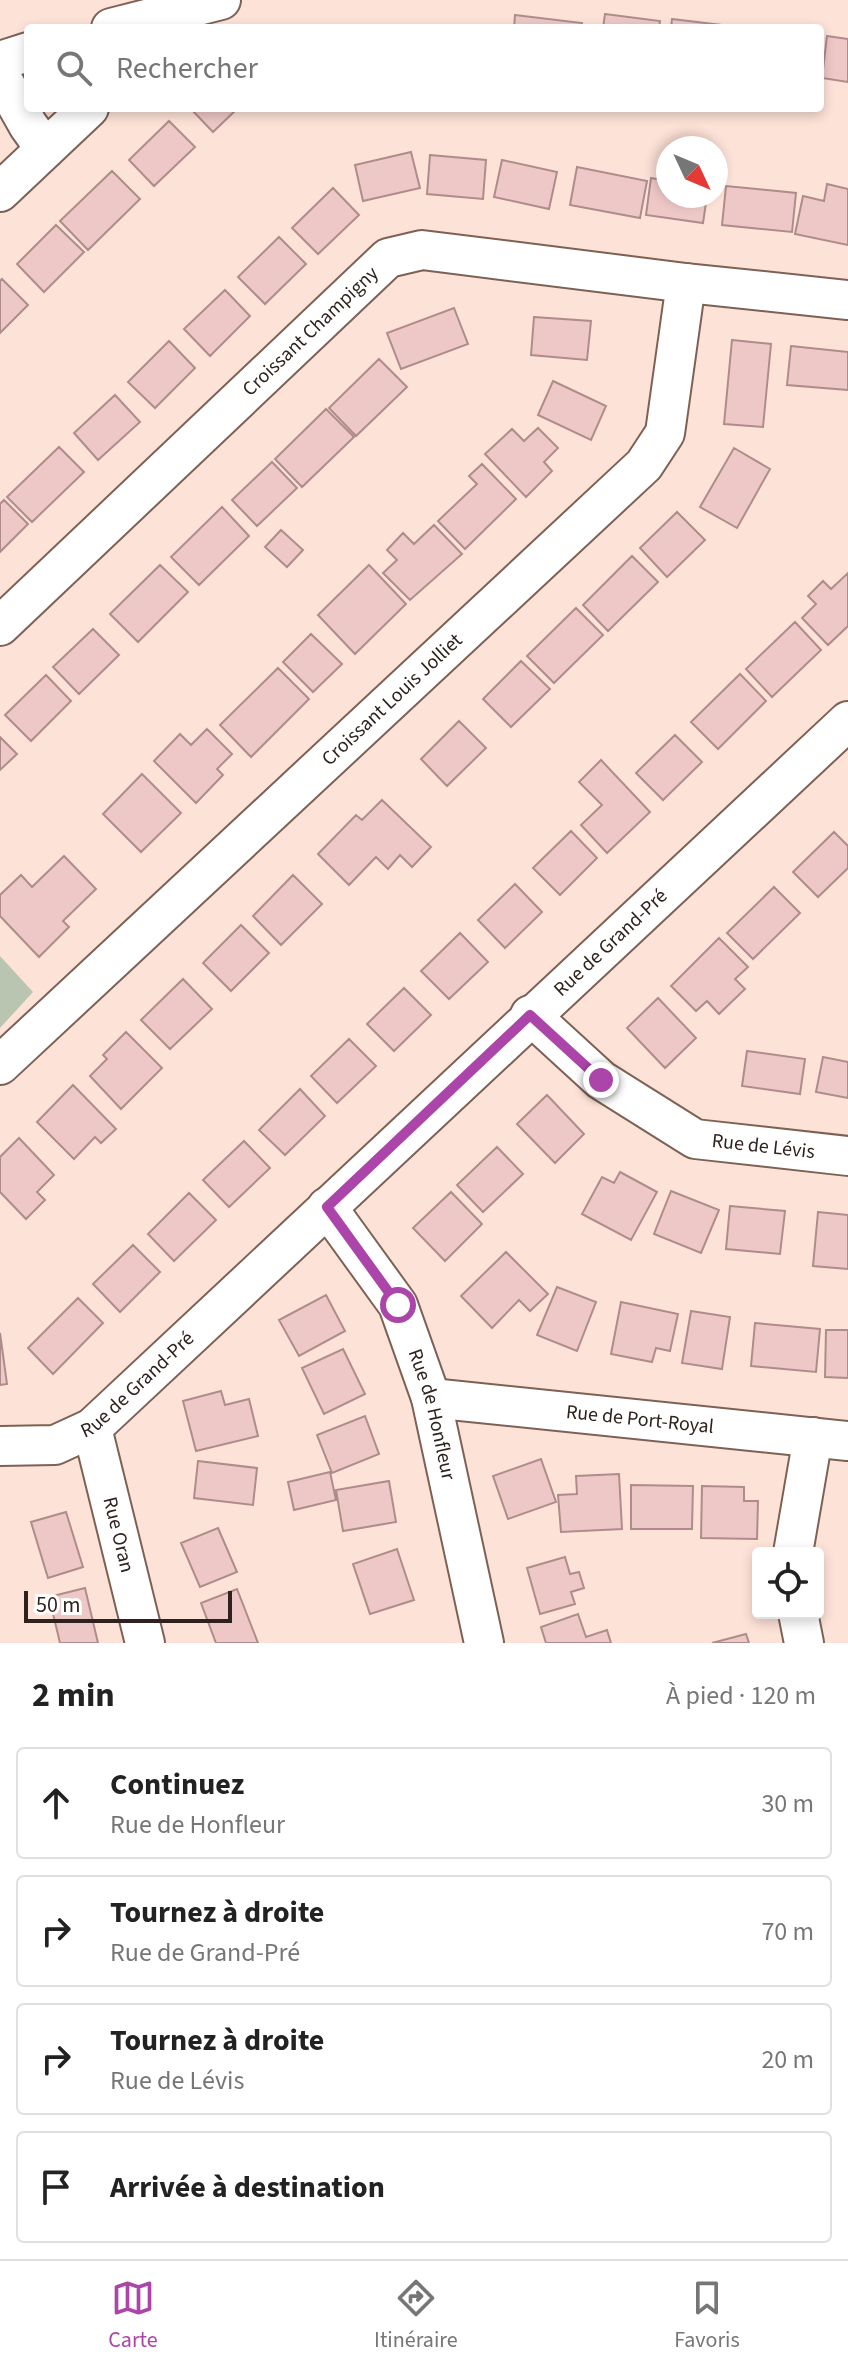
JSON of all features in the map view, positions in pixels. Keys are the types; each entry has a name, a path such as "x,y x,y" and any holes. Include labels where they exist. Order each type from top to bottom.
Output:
{"street":[{"path":"142,24 173,20 221,0"},
{"path":"0,61 24,53"},
{"path":"0,75 45,149"},
{"path":"0,192 85,112"},
{"name":"Croissant Champigny","path":"0,626 388,258 422,250 848,300"},
{"name":"Croissant Louis Jolliet","path":"0,1065 644,465 665,433 686,283"},
{"name":"Rue de Grand-Pré","path":"0,1446 55,1445 92,1428 530,1015 848,721"},
{"name":"Rue de Lévis","path":"530,1015 601,1080 695,1139 848,1156"},
{"name":"Rue de Honfleur","path":"327,1207 398,1305 431,1398 484,1643"},
{"name":"Rue de Port-Royal","path":"431,1398 831,1439"},
{"name":"Rue Oran","path":"92,1428 145,1643"},
{"path":"795,1547 831,1439"},
{"path":"799,1619 804,1643"}],"green space":[{"path":"0,956 33,992 0,1028"}],"building":[{"path":"605,14 660,21 660,24 604,24"},
{"path":"515,15 582,23 582,24 514,24"},
{"path":"672,19 713,24 671,24"},
{"path":"827,36 848,39 848,82 824,78"},
{"path":"194,112 234,112 213,132"},
{"path":"169,121 195,147 154,186 129,160"},
{"path":"411,152 420,188 363,201 355,165"},
{"path":"430,155 486,160 483,199 427,194"},
{"path":"502,160 557,172 549,209 494,197"},
{"path":"577,167 647,181 640,218 570,205"},
{"path":"112,171 140,199 88,250 60,221"},
{"path":"651,178 656,179 656,208 705,208 703,223 646,215"},
{"path":"827,184 848,189 848,245 795,234 803,196 824,201"},
{"path":"728,186 796,193 792,232 722,225 724,208 728,208"},
{"path":"333,188 359,215 318,254 292,228"},
{"path":"56,225 84,252 44,292 17,264"},
{"path":"279,237 306,264 265,304 238,277"},
{"path":"2,279 28,305 0,333 0,281"},
{"path":"225,290 250,316 210,356 184,329"},
{"path":"454,308 468,344 401,369 387,333"},
{"path":"534,317 591,321 587,360 531,355"},
{"path":"732,340 771,344 763,427 724,424"},
{"path":"169,341 195,368 155,408 128,382"},
{"path":"791,346 848,352 848,390 787,385"},
{"path":"379,359 407,387 356,436 329,408"},
{"path":"553,381 606,406 591,440 538,415"},
{"path":"115,395 140,422 98,460 74,433"},
{"path":"326,409 354,437 302,487 275,459"},
{"path":"538,428 558,448 544,462 552,471 526,497 485,454 512,429 524,441"},
{"path":"59,447 84,472 32,522 7,497"},
{"path":"734,448 770,469 737,528 700,507"},
{"path":"272,462 297,488 257,526 232,500"},
{"path":"482,464 516,499 465,549 438,521 477,484 469,476"},
{"path":"4,500 28,524 0,552 0,504"},
{"path":"222,507 249,536 199,585 171,557"},
{"path":"677,512 705,540 667,577 640,548"},
{"path":"434,525 462,554 410,600 383,573 397,560 387,550 403,533 414,544"},
{"path":"281,530 303,550 287,567 265,547"},
{"path":"632,556 658,582 608,631 583,605"},
{"path":"160,565 188,592 138,642 110,614"},
{"path":"369,565 406,604 355,654 318,615"},
{"path":"848,573 848,626 828,645 802,618 816,604 808,596 823,581 831,589"},
{"path":"576,608 603,635 554,683 527,656"},
{"path":"795,622 821,650 772,697 746,669"},
{"path":"93,629 119,655 79,694 53,667"},
{"path":"311,634 342,664 313,692 283,662"},
{"path":"521,661 550,689 511,727 483,699"},
{"path":"278,668 309,699 251,757 220,725"},
{"path":"740,674 766,701 718,749 691,722"},
{"path":"46,675 71,701 31,741 5,715"},
{"path":"459,721 486,748 447,786 421,759"},
{"path":"207,729 232,754 217,769 223,775 196,803 154,761 180,734 191,745"},
{"path":"675,735 702,762 663,800 636,773"},
{"path":"0,737 17,754 0,770"},
{"path":"601,760 650,812 607,853 581,825 602,805 579,782"},
{"path":"142,774 181,813 141,852 103,814"},
{"path":"382,800 431,847 412,867 400,855 388,869 376,857 349,885 318,854 356,815 362,820"},
{"path":"571,831 597,858 560,895 533,868"},
{"path":"834,832 848,846 848,868 818,897 793,872"},
{"path":"64,856 96,889 63,921 69,927 39,957 0,916 0,895 21,875 32,887"},
{"path":"293,875 322,904 281,945 253,916"},
{"path":"515,884 542,912 505,948 478,920"},
{"path":"774,887 800,913 753,959 727,933"},
{"path":"241,925 269,953 231,991 203,963"},
{"path":"460,933 488,962 449,999 421,971"},
{"path":"719,938 748,967 735,979 745,989 719,1014 707,1001 696,1011 671,986"},
{"path":"183,979 212,1009 170,1049 141,1020"},
{"path":"404,988 431,1015 394,1051 367,1024"},
{"path":"658,998 696,1038 665,1068 627,1028"},
{"path":"126,1032 162,1068 121,1109 90,1076 107,1059 103,1055"},
{"path":"349,1039 376,1066 337,1103 311,1076"},
{"path":"747,1051 805,1059 800,1094 742,1086"},
{"path":"823,1057 848,1062 848,1098 816,1092"},
{"path":"73,1085 116,1129 101,1143 95,1137 74,1159 37,1122"},
{"path":"300,1089 325,1116 285,1155 259,1130"},
{"path":"547,1095 584,1134 555,1163 517,1124"},
{"path":"19,1138 54,1175 37,1192 45,1200 26,1219 0,1192 0,1157"},
{"path":"244,1141 270,1168 229,1207 203,1180"},
{"path":"497,1147 523,1174 483,1212 457,1185"},
{"path":"620,1172 657,1192 631,1240 582,1214 602,1177 614,1183"},
{"path":"671,1191 719,1210 701,1253 654,1234"},
{"path":"451,1192 482,1224 445,1261 413,1228"},
{"path":"189,1193 216,1220 174,1261 148,1234"},
{"path":"730,1206 785,1211 780,1254 726,1249"},
{"path":"818,1212 848,1215 848,1269 813,1266"},
{"path":"133,1245 160,1272 120,1312 93,1284"},
{"path":"506,1252 548,1294 530,1311 519,1300 492,1328 461,1296"},
{"path":"557,1287 596,1302 577,1351 537,1335"},
{"path":"326,1295 345,1331 299,1356 279,1320"},
{"path":"78,1298 103,1323 53,1374 28,1348"},
{"path":"621,1302 678,1314 670,1351 656,1348 652,1362 611,1354"},
{"path":"691,1311 730,1317 722,1369 682,1363"},
{"path":"755,1323 820,1329 816,1372 751,1366"},
{"path":"826,1330 848,1330 848,1378 825,1377"},
{"path":"0,1333 7,1384 0,1385"},
{"path":"343,1349 365,1394 324,1414 302,1368"},
{"path":"221,1391 225,1405 249,1399 258,1436 196,1451 183,1401"},
{"path":"365,1416 379,1454 332,1473 317,1435"},
{"path":"541,1459 556,1502 508,1519 493,1476"},
{"path":"198,1461 257,1468 253,1505 194,1498"},
{"path":"330,1472 336,1500 294,1510 288,1482"},
{"path":"619,1474 622,1529 561,1532 558,1495 577,1494 576,1476"},
{"path":"389,1481 396,1522 343,1531 336,1490"},
{"path":"631,1485 693,1486 692,1529 631,1529"},
{"path":"702,1486 744,1487 744,1501 758,1501 757,1539 701,1538"},
{"path":"66,1512 83,1567 48,1578 31,1522"},
{"path":"218,1528 237,1572 200,1587 181,1543"},
{"path":"397,1549 414,1600 370,1614 353,1564"},
{"path":"565,1557 570,1574 579,1572 584,1588 571,1592 575,1604 540,1614 527,1568"},
{"path":"85,1588 98,1643 60,1643 49,1597"},
{"path":"237,1589 258,1643 216,1643 201,1603"},
{"path":"578,1614 586,1637 607,1630 611,1643 546,1643 541,1627"},
{"path":"746,1634 749,1643 712,1643"}],"route":[{"path":"398,1305 327,1207 530,1015 601,1080"}]}
